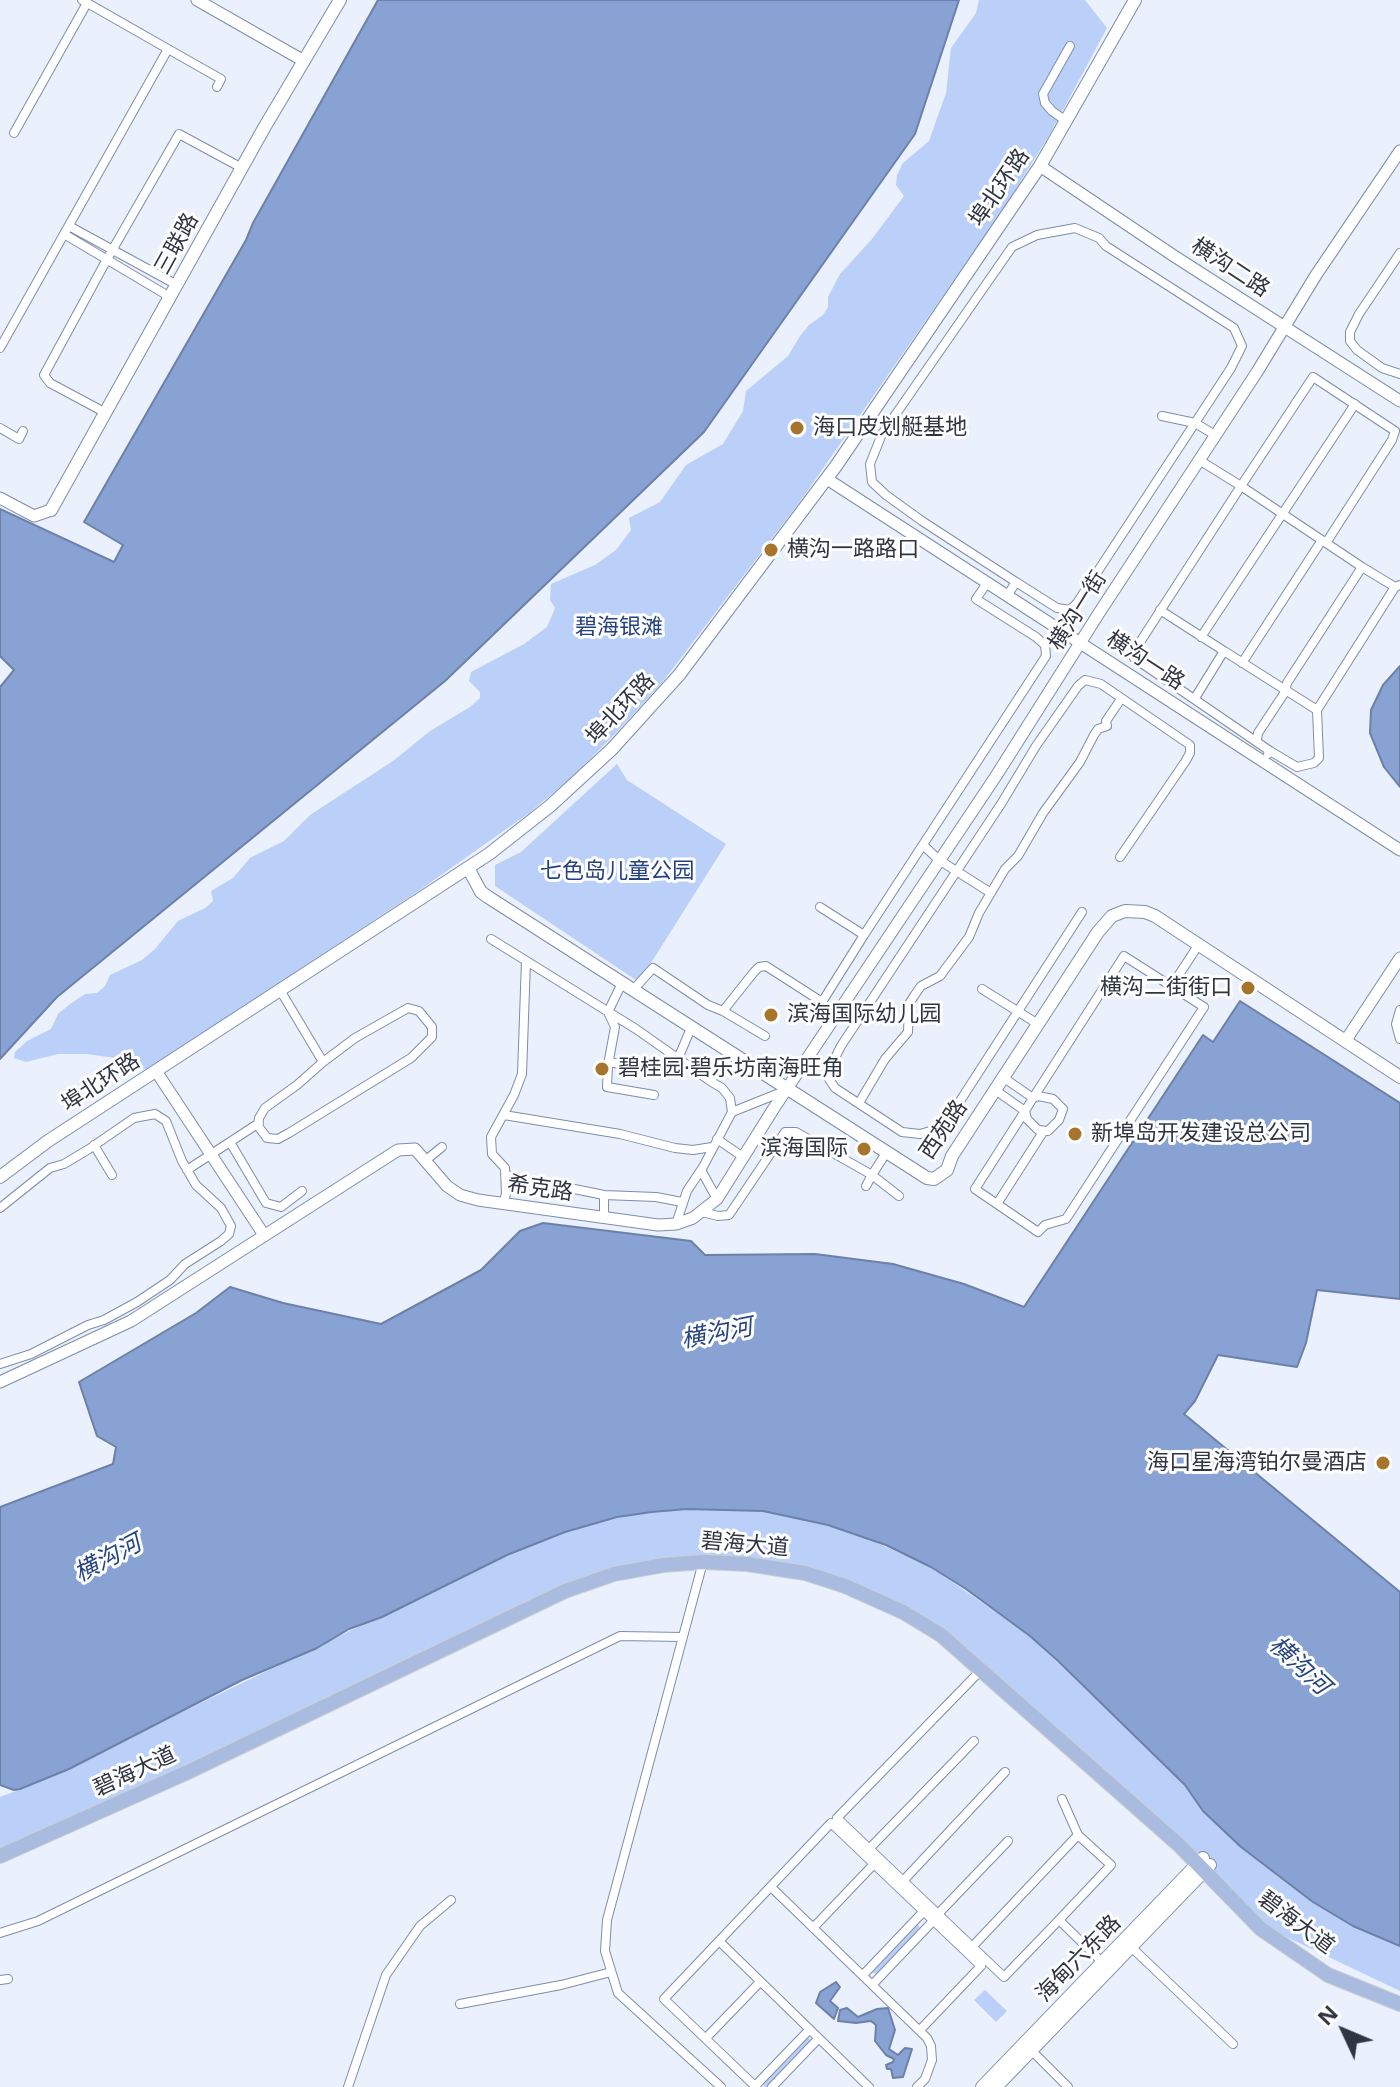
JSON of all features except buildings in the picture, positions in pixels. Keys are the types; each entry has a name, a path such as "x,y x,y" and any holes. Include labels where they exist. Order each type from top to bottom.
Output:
{"main road":[{"name":"三联路","path":"51,510 242,168 340,0"},
{"name":"埠北环路","path":"0,1177 48,1141 468,868 522,829 597,765 652,707 710,635 827,479 1040,166 1135,0"},
{"name":"西苑路","path":"468,868 481,892 920,1176 934,1179 940,1176 1098,932 1112,916 1131,910 1145,912 1199,944 1400,1077"},
{"name":"碧海大道","path":"0,1854 546,1593 599,1573 668,1559 725,1557 765,1561 812,1570 856,1585 900,1605 953,1638 1204,1864 1247,1916 1293,1953 1338,1980 1400,2001"},
{"name":"碧海大道","path":"0,1854 145,1792 565,1591 639,1569 703,1562 784,1569 856,1590 903,1612 984,1667"},
{"name":"海甸六东路","path":"982,2087 1028,2047 1204,1864"},
{"name":"海甸六东路","path":"996,2087 1028,2047"}],"street":[{"path":"197,0 304,61"},
{"path":"14,133 85,2 221,79 217,87"},
{"path":"1066,121 1045,103 1043,94 1070,46"},
{"path":"0,348 168,49"},
{"path":"106,413 50,383 44,375 106,261 179,134 242,168"},
{"name":"横沟一街","path":"787,1090 1081,643 1322,266 1396,164 1400,151"},
{"name":"横沟二路","path":"1040,166 1400,401"},
{"path":"1075,228 1099,238 1106,246 1221,320 1237,333 1242,346 1195,423 1070,610 1057,608 1016,582 922,521 872,482 870,464 882,434 944,344 1012,247 1037,235 1075,228"},
{"path":"66,230 113,250 177,285"},
{"path":"66,230 104,256 106,261 170,297"},
{"path":"1400,253 1359,314 1350,332 1350,341 1382,368 1400,374"},
{"path":"928,331 944,344"},
{"path":"1199,460 1241,486 1282,513 1324,542 1362,567 1398,586 1317,710 1319,758 1314,763 1297,767 1134,658 1133,653 1160,610 1241,486 1313,377 1395,431 1392,440 1324,542 1242,663"},
{"path":"1201,637 1355,404"},
{"path":"1162,416 1195,423 1215,435"},
{"path":"0,428 19,439 23,431"},
{"name":"横沟一路","path":"827,479 1400,850"},
{"path":"0,498 34,516 51,510"},
{"path":"1257,740 1258,733 1285,692 1287,683 1362,567"},
{"path":"1007,596 1016,582"},
{"path":"723,1011 754,972 766,966 822,1002 1046,656 1045,645 1036,637 976,599 987,583"},
{"path":"1160,610 1317,710"},
{"path":"1195,698 1224,651"},
{"path":"1082,912 951,1115 937,1129 920,1134 902,1132 835,1088 829,1079 832,1064 1036,746 1085,680 1092,680 1190,745 1190,753 1120,857"},
{"path":"859,1103 885,1059 908,1032 909,1004 914,996 921,986 940,976 969,937 1005,869 1018,856 1047,807 1080,762 1094,735 1107,726 1106,721 1121,699"},
{"path":"1264,762 1270,751"},
{"path":"923,845 939,860 991,893"},
{"path":"820,907 864,935"},
{"path":"491,939 722,1088 730,1098 732,1112"},
{"path":"1171,987 1199,944"},
{"path":"1124,956 1171,987 1204,1007 1066,1219 1045,1225 1038,1232 975,1189 1124,956"},
{"path":"1346,1040 1400,958"},
{"path":"503,1204 506,1194 505,1168 492,1154 491,1137 522,1074 526,961"},
{"path":"654,1095 607,1087 615,1027 608,1012 612,1000 653,968 708,1005 765,1036"},
{"path":"982,989 1038,1024"},
{"path":"280,990 323,1062"},
{"path":"187,1170 220,1145 259,1123 265,1108 355,1038 408,1008 419,1011 432,1027 432,1037 411,1058 289,1133 278,1139 267,1138 259,1123"},
{"path":"1400,1010 1396,1024 1400,1039"},
{"path":"609,1062 672,1073 691,1028"},
{"path":"710,1081 732,1054"},
{"path":"156,1071 266,1203 281,1207 302,1191"},
{"path":"997,1204 1043,1132 1059,1120 1063,1109 1049,1097 1033,1098 1004,1078"},
{"path":"676,1224 682,1202 732,1112 787,1090"},
{"name":"希克路","path":"426,1160 441,1180 460,1195 648,1225 676,1224 702,1212 717,1199 787,1090"},
{"path":"995,1090 1025,1111 1029,1122 1043,1132"},
{"path":"0,1208 38,1176 94,1145 134,1118 155,1114 166,1121 187,1170 202,1193 221,1208 231,1226 229,1234 185,1264 170,1280 104,1320 31,1354 0,1364"},
{"path":"504,1115 620,1134 675,1148 693,1150 714,1143 743,1157"},
{"path":"702,1212 729,1215 785,1132 796,1132 872,1175 899,1196"},
{"path":"94,1145 112,1175"},
{"path":"220,1145 264,1235"},
{"path":"0,1382 131,1321 398,1150 415,1149 426,1160 442,1147"},
{"path":"866,1186 886,1153"},
{"path":"701,1170 717,1199"},
{"path":"505,1175 604,1195 656,1197 682,1202"},
{"path":"604,1195 604,1219"},
{"path":"703,1562 607,1920 605,1951 618,1993 721,2087"},
{"path":"0,1933 38,1921 620,1636 683,1637"},
{"path":"809,2030 755,2087 664,1999 984,1667"},
{"path":"869,1849 974,1741"},
{"path":"903,1881 1005,1772"},
{"path":"834,1820 874,1864 924,1911 936,1917 1004,1977 1111,1865 1078,1835 1062,1799"},
{"path":"834,1820 903,1881 981,1966 920,2030"},
{"path":"972,1947 1078,1835"},
{"path":"873,1984 1008,1841"},
{"path":"813,1928 874,1864"},
{"path":"771,1887 920,2030 931,2046 932,2060 922,2086"},
{"path":"348,2087 386,1975 420,1926 451,1900"},
{"path":"863,1975 924,1911"},
{"path":"1059,1920 1107,1967"},
{"path":"719,1941 867,2086"},
{"path":"1128,1944 1233,2044"},
{"path":"460,2004 611,1972"},
{"path":"706,2038 760,1982"},
{"path":"772,2087 818,2039"},
{"path":"1028,2047 1068,2087"}],"green space":[{"name":"碧海银滩","path":"979,0 1085,0 1107,28 1050,134 1004,208 799,503 661,684 570,779 529,813 420,890 147,1070 124,1059 86,1054 58,1054 26,1062 14,1058 15,1052 27,1041 51,1029 58,1014 70,1004 85,994 97,993 110,975 142,960 155,949 178,921 205,908 213,901 211,891 233,878 250,858 284,841 310,815 393,761 430,731 470,707 480,698 480,692 469,681 471,672 524,644 547,627 555,608 550,600 551,584 595,565 616,550 631,530 629,518 660,502 686,465 723,444 743,411 746,391 788,356 809,325 823,315 840,274 872,239 904,196 896,185 897,175 903,163 929,141 946,93 951,48 976,13"},
{"name":"七色岛儿童公园","path":"617,764 627,780 726,844 639,982 495,886 495,865 521,852"},
{"path":"687,1509 763,1511 796,1517 857,1534 931,1567 1030,1636 1185,1785 1203,1811 1241,1847 1313,1902 1400,1944 1400,1991 1274,1931 1169,1826 900,1605 812,1570 628,1566 0,1849 0,1797 27,1787 507,1555 565,1532 617,1517"},
{"path":"917,1924 920,1928 877,1974 873,1973 871,1971"},
{"path":"985,1990 1007,2011 996,2022 974,2000"},
{"path":"808,2037 812,2041 768,2087 764,2087 764,2081"}],"water":[{"path":"378,0 959,0 915,134 704,432 445,681 57,997 0,1059 0,687 14,670 0,656 0,509 114,562 123,545 84,522 246,240"},
{"path":"1400,666 1400,787 1384,767 1370,733 1371,710 1383,685"},
{"name":"横沟河","path":"1240,1001 1400,1103 1400,1299 1317,1290 1306,1343 1297,1367 1218,1355 1195,1401 1184,1414 1400,1592 1400,1946 1353,1926 1313,1902 1241,1847 1203,1811 1185,1785 1057,1660 966,1589 931,1567 886,1545 828,1525 763,1511 687,1509 652,1512 617,1517 565,1532 507,1555 382,1617 349,1629 317,1648 242,1680 69,1769 20,1789 0,1785 0,1507 113,1464 116,1447 97,1436 79,1382 196,1313 230,1287 283,1303 381,1324 481,1270 520,1231 543,1223 691,1241 705,1255 815,1254 893,1264 964,1284 1024,1307 1203,1035 1213,1042"},
{"path":"836,1982 840,1987 830,2001 838,2008 834,2019 816,2003 820,1992"},
{"path":"847,2008 858,2017 888,2008 895,2030 889,2049 898,2055 905,2048 912,2049 903,2077 893,2078 891,2069 887,2069 886,2065 894,2059 886,2055 875,2041 876,2025 871,2021 838,2021 840,2010"}],"place":[{"name":"海口皮划艇基地","path":"797,428"},
{"name":"横沟一路路口","path":"771,550"},
{"name":"横沟二街街口","path":"1248,988"},
{"name":"滨海国际幼儿园","path":"771,1015"},
{"name":"碧桂园·碧乐坊南海旺角","path":"602,1069"},
{"name":"新埠岛开发建设总公司","path":"1075,1134"},
{"name":"滨海国际","path":"864,1149"},
{"name":"海口星海湾铂尔曼酒店","path":"1383,1463"}]}
